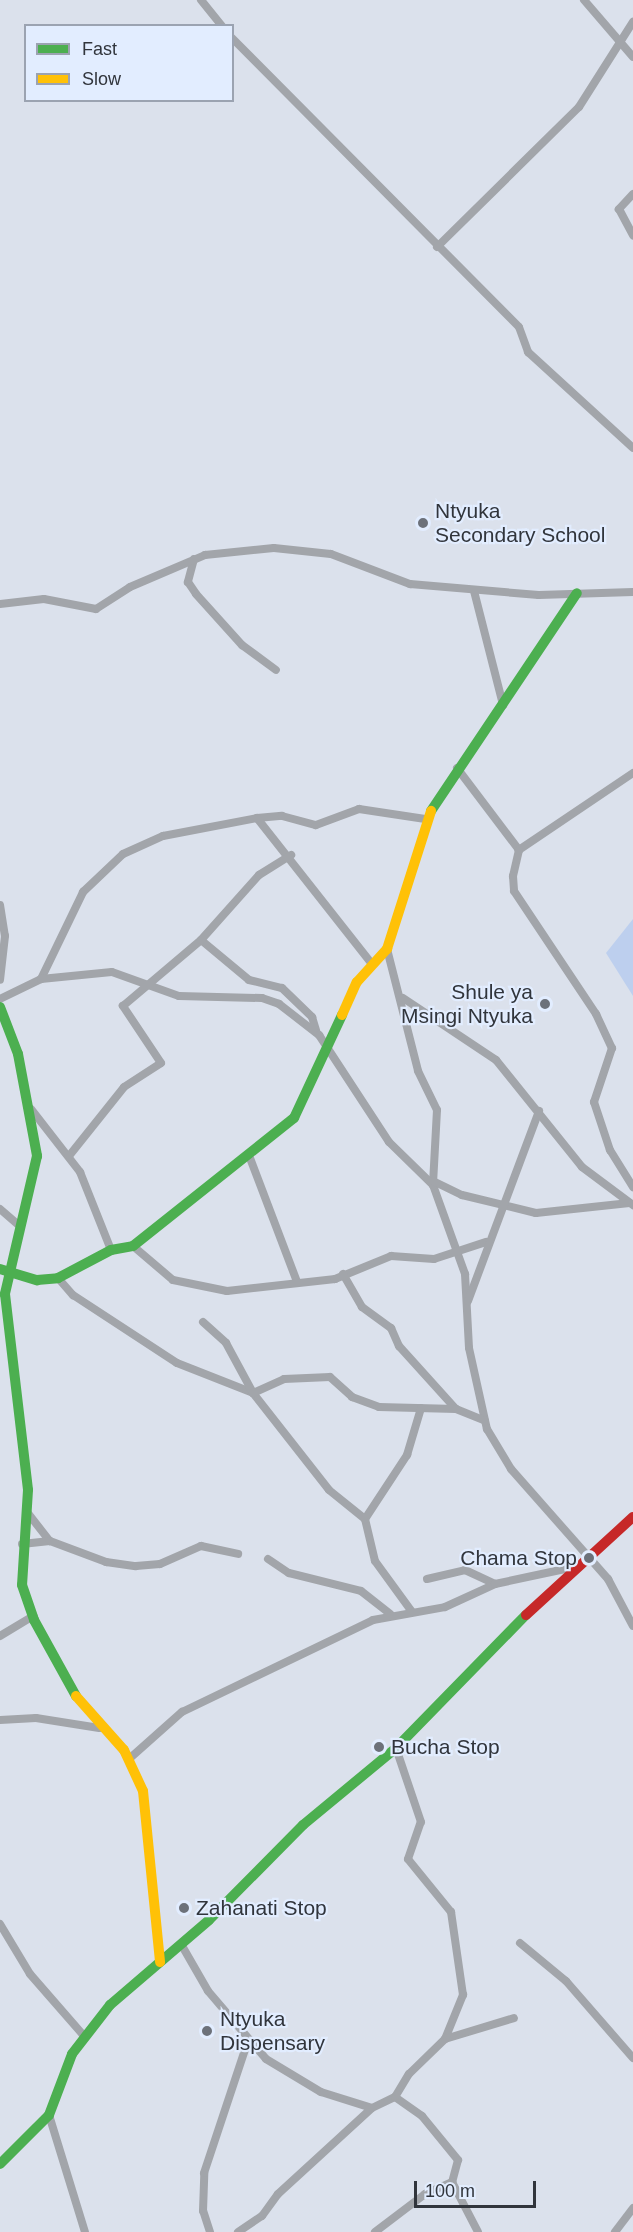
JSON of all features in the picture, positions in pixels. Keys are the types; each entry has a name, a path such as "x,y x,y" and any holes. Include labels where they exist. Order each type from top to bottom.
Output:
{"street":[{"path":"201,0 220,24"},
{"path":"584,0 620,38 633,57"},
{"path":"436,247 579,107 620,38 633,22"},
{"path":"234,40 436,247 519,327 528,352 633,448"},
{"path":"633,194 619,209 633,235"},
{"path":"0,604 44,599 96,609 130,587 194,560 238,551 301,549 331,554 410,585 474,591 633,592"},
{"path":"194,560 188,582 196,594 242,645 276,670"},
{"path":"474,591 503,705"},
{"path":"5,1272 58,1278 111,1250 133,1246 250,1158 294,1118 325,1042 371,963 387,949 425,819 456,768 503,705 577,593"},
{"path":"456,768 519,850 514,891 596,1014 612,1048 594,1102 610,1150 633,1187"},
{"path":"519,850 633,773"},
{"path":"40,979 83,892 123,854 157,837 257,818 282,816 316,825 359,809 425,819"},
{"path":"257,818 291,855 344,933 371,963"},
{"path":"69,1156 124,1087 161,1063 123,1006 201,940 259,874 291,855"},
{"path":"0,905 5,936 0,980"},
{"path":"201,940 249,980 282,988 312,1017 316,1031"},
{"path":"387,949 402,997 418,1071 437,1110 433,1183 454,1253 465,1274 465,1309 485,1421 511,1469 613,1586 633,1626"},
{"path":"0,999 40,979 112,972 147,986 200,999 270,1000 316,1031 389,1142 433,1183 501,1205 537,1213 631,1204"},
{"path":"402,997 496,1060 582,1167 631,1204"},
{"path":"0,1007 32,1109 37,1168 17,1224 5,1272 8,1329 27,1512 22,1544 22,1585 33,1616 99,1728 129,1759 148,1815 160,1962"},
{"path":"32,1109 69,1156 111,1250"},
{"path":"465,1309 486,1242 539,1111"},
{"path":"250,1158 297,1282"},
{"path":"0,1209 17,1224"},
{"path":"133,1246 172,1280 214,1291 297,1282 343,1274 391,1256 434,1259 486,1242"},
{"path":"343,1274 362,1307 391,1328 399,1346 456,1409"},
{"path":"58,1278 73,1295 177,1363 253,1393 284,1379 322,1376 336,1380 363,1402 456,1409 485,1421"},
{"path":"203,1322 226,1343 253,1393 329,1490 365,1520 375,1561 412,1612"},
{"path":"365,1520 406,1455 421,1408"},
{"path":"27,1512 50,1541"},
{"path":"0,2164 49,2115 84,2036 303,1825 396,1748 468,1669 588,1556 633,1517"},
{"path":"22,1544 50,1541 129,1565 160,1564 201,1546 238,1554"},
{"path":"268,1558 295,1575 361,1591 390,1614"},
{"path":"129,1759 182,1712 390,1614 445,1607 495,1584 579,1566"},
{"path":"428,1579 465,1570 495,1584"},
{"path":"0,1636 33,1616"},
{"path":"0,1720 36,1718 99,1728"},
{"path":"238,2232 262,2217 278,2194 372,2108 395,2097 445,2039 463,1995 453,1919 408,1859 420,1822 396,1748"},
{"path":"0,1924 30,1974 84,2036"},
{"path":"520,1943 566,1981 633,2058"},
{"path":"181,1944 208,1991 248,2041 266,2059 321,2092 372,2108"},
{"path":"445,2039 514,2018"},
{"path":"210,2232 203,2211 204,2173 248,2041"},
{"path":"395,2097 422,2116 458,2160 452,2182 478,2232"},
{"path":"49,2115 85,2232"},
{"path":"375,2232 425,2194 452,2182"},
{"path":"615,2232 633,2208"}],"shaded area":[{"path":"633,919 633,996 606,953"}],"traffic: fast":[{"path":"431,811 577,593"},
{"path":"0,1007 18,1054 37,1156 5,1294 28,1490 22,1585 34,1620 76,1696"},
{"path":"0,1269 37,1280 58,1278 111,1250 133,1246 294,1118 342,1015"},
{"path":"0,2164 49,2115 72,2054 110,2005 209,1920 303,1825 396,1748 526,1615"}],"traffic: slow":[{"path":"342,1015 357,982 387,949 431,811"},
{"path":"76,1696 124,1750 143,1791 160,1962"}],"traffic: jam":[{"path":"526,1615 633,1517"}],"place":[{"name":"Ntyuka Secondary School","path":"423,523"},
{"name":"Shule ya Msingi Ntyuka","path":"545,1004"},
{"name":"Chama Stop","path":"589,1558"},
{"name":"Bucha Stop","path":"379,1747"},
{"name":"Zahanati Stop","path":"184,1908"},
{"name":"Ntyuka Dispensary","path":"207,2031"}]}
